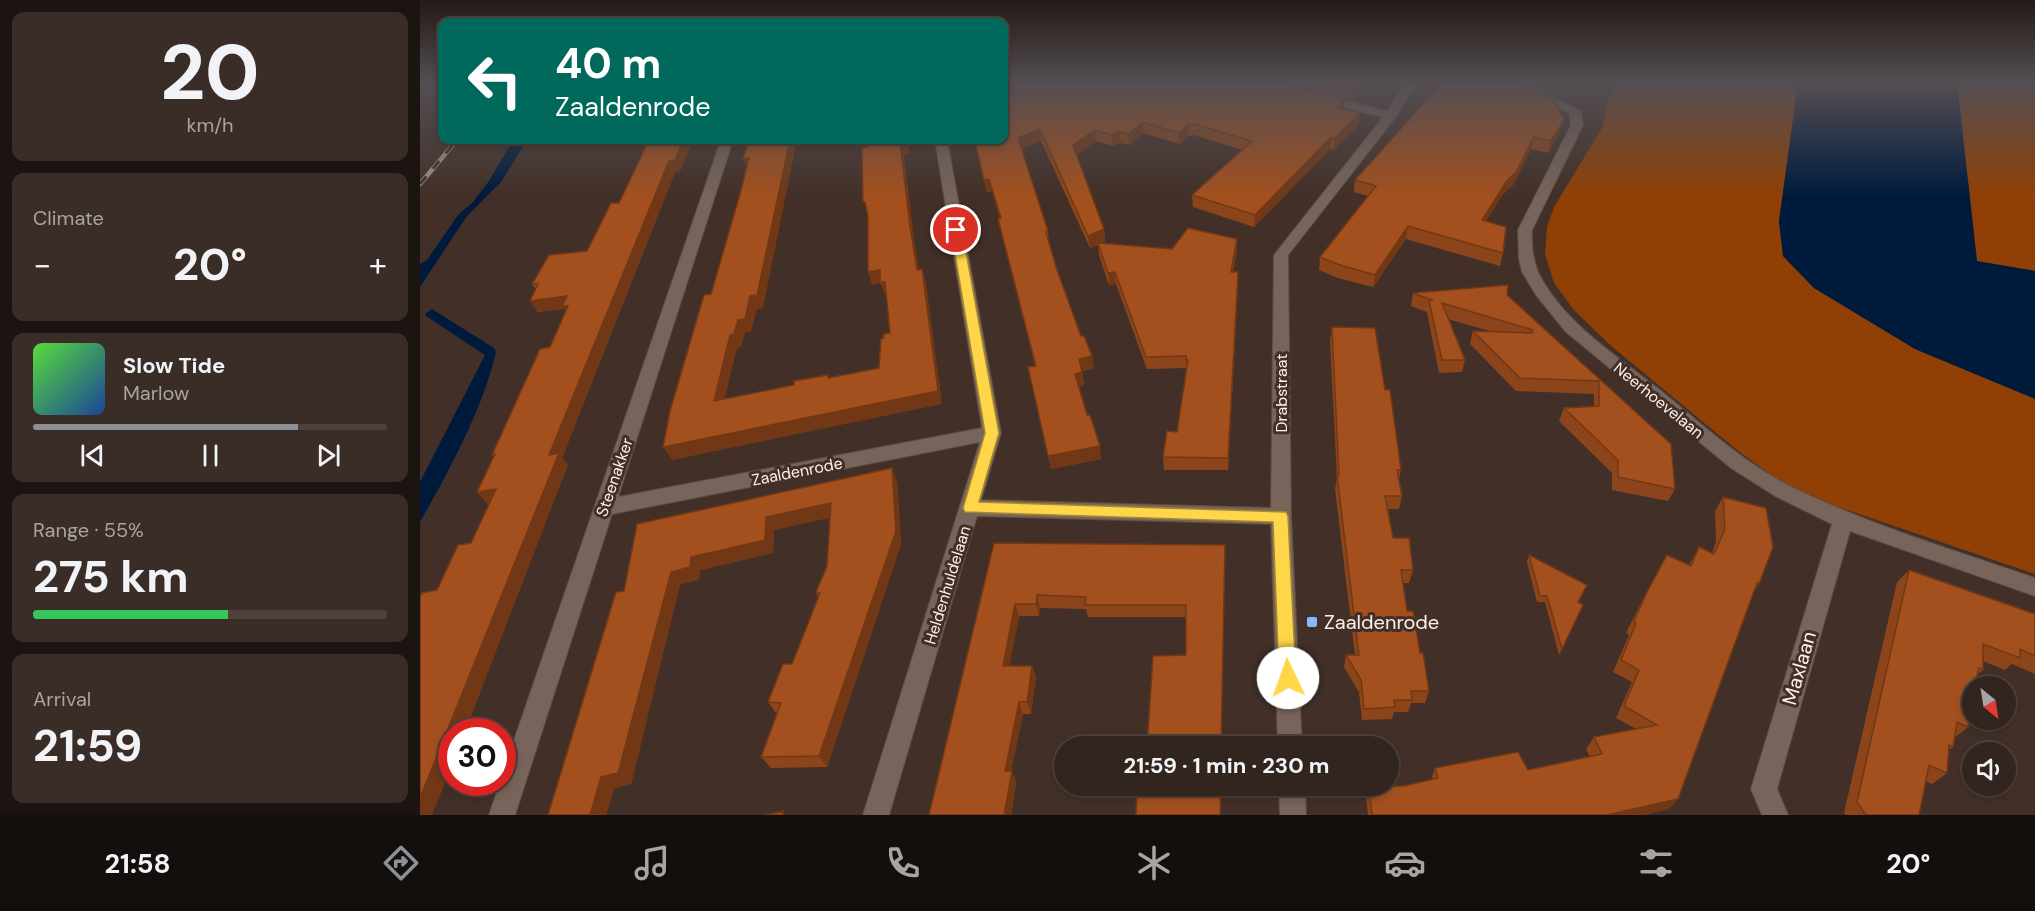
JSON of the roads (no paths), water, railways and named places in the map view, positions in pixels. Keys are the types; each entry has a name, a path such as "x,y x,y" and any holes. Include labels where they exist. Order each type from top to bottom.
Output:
{"street":[{"name":"Drabstraat","path":"1290,736 1281,516 1281,255 1387,121"},
{"name":"Neerhoevelaan","path":"1576,121 1577,125 1525,230 1522,247 1534,281 1548,303 1572,328 1738,464 1782,491 1843,520 2035,587"},
{"name":"Steenakker","path":"502,815 726,144"},
{"name":"Heldenhuldelaan","path":"876,815 992,433 941,144"},
{"name":"Zaaldenrode","path":"603,508 992,433"},
{"path":"970,508 1281,516"},
{"name":"Maxlaan","path":"1774,815 1764,789 1843,520"},
{"path":"1292,796 1293,815"}],"water":[{"path":"1793,121 1961,121 1977,261 2035,271 2035,399 1915,349 1814,288 1783,256 1779,221"},
{"path":"511,144 525,144 501,182 467,216 420,287 420,264 427,260 458,215 473,202 489,181"},
{"path":"432,309 494,348 496,352 474,418 420,522 420,482 485,355 426,316 425,314"}],"railway":[{"path":"420,184 454,144"}],"place":[{"name":"Zaaldenrode","path":"1312,622"}]}
